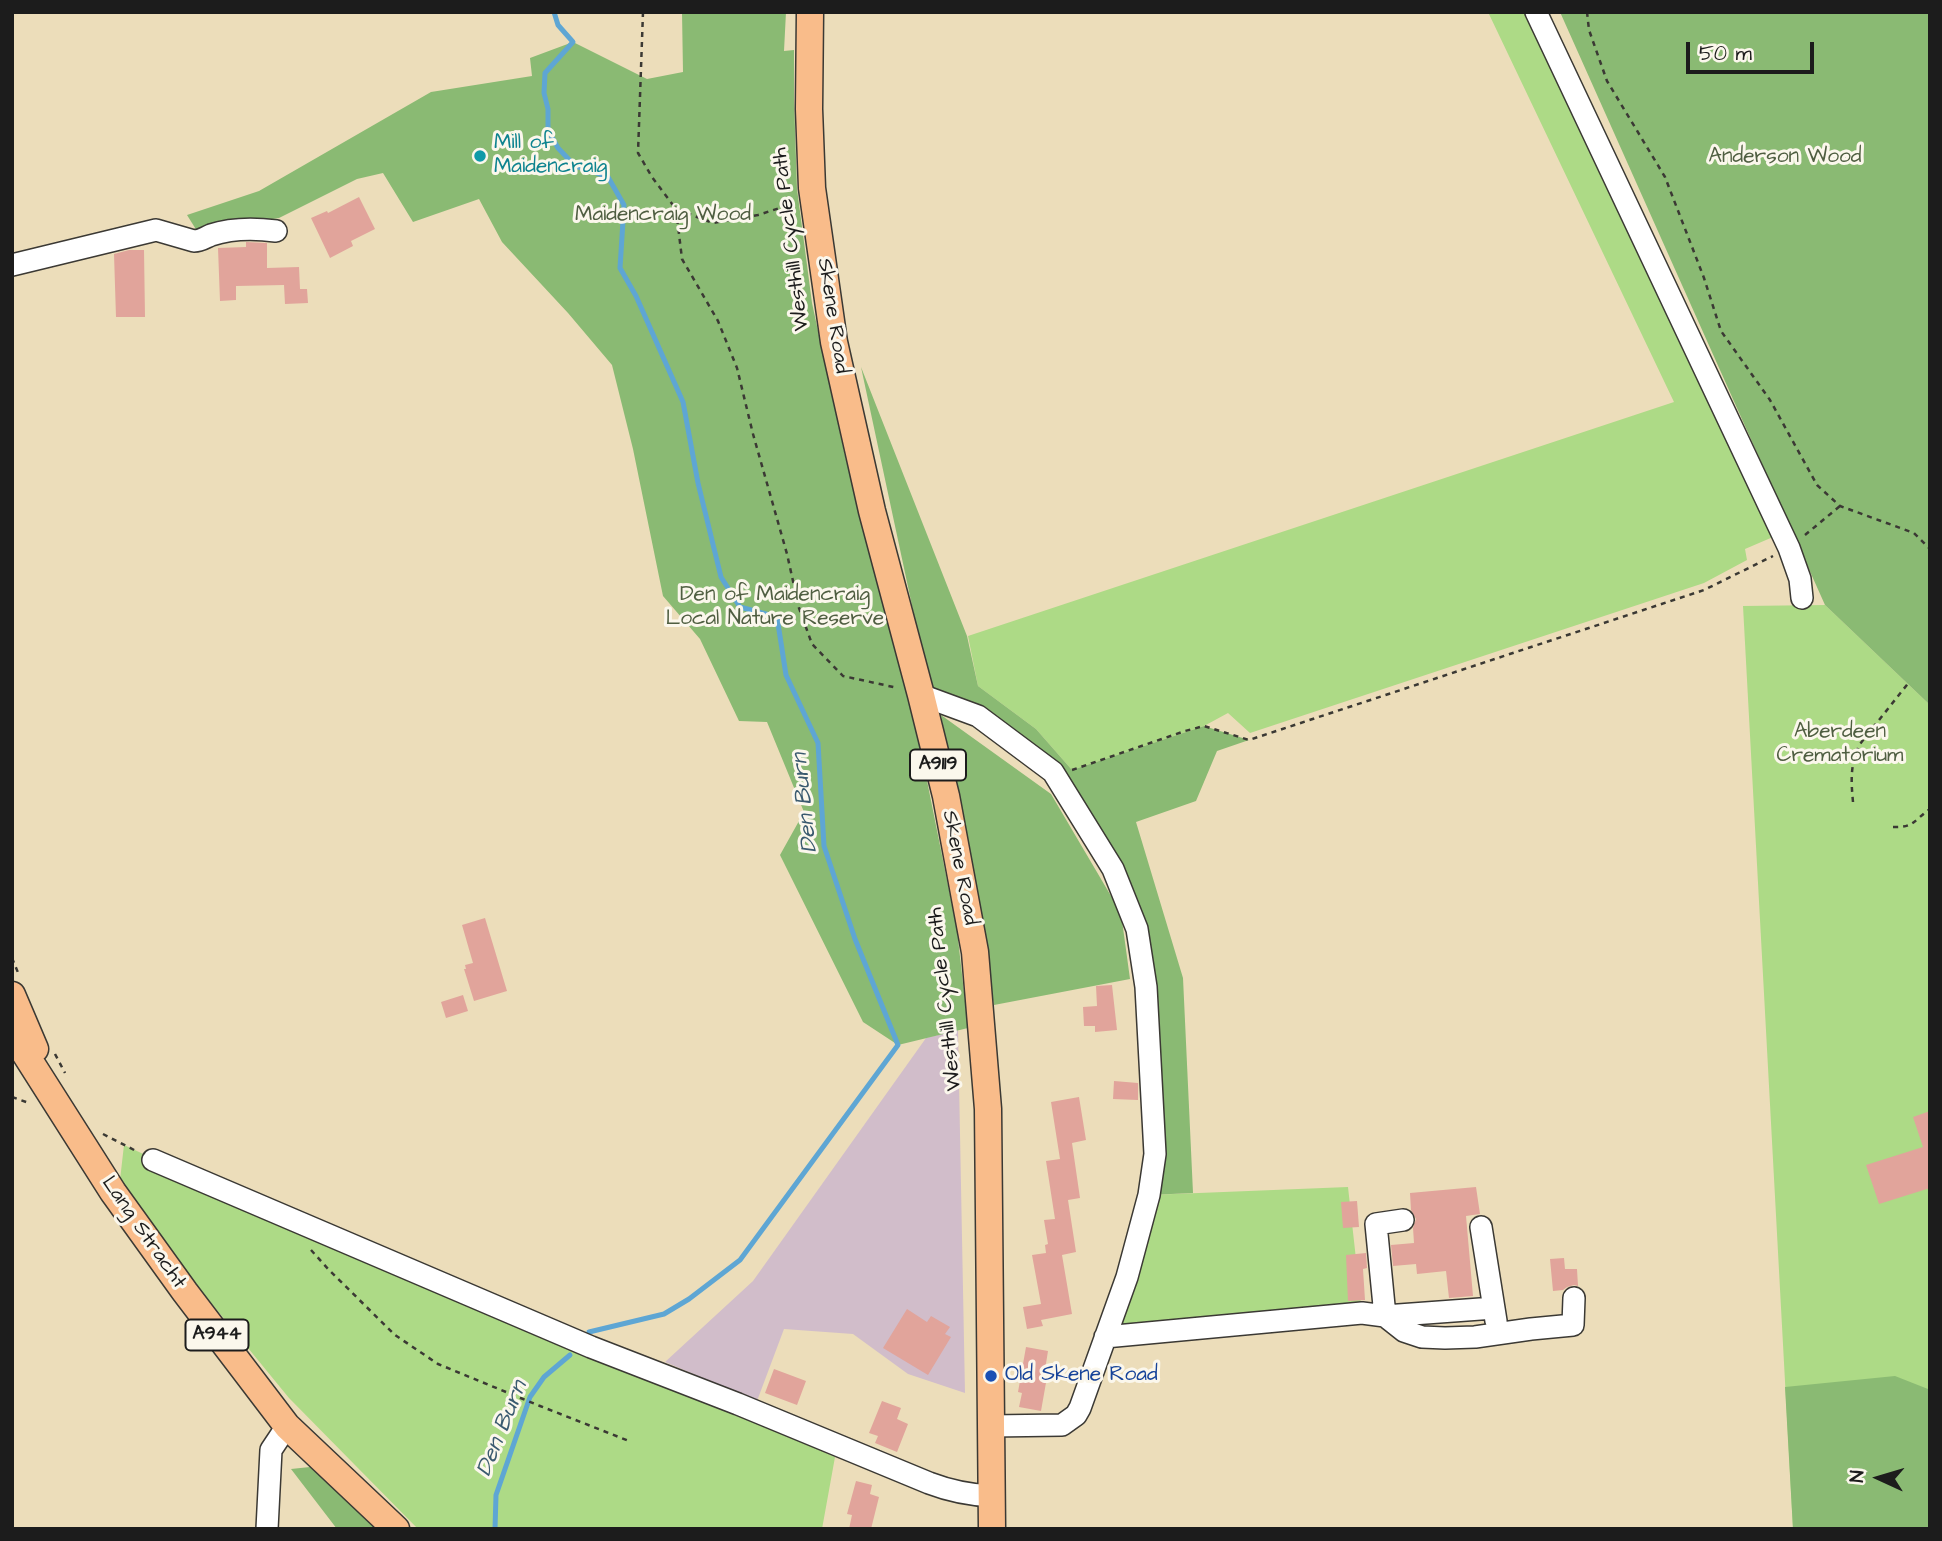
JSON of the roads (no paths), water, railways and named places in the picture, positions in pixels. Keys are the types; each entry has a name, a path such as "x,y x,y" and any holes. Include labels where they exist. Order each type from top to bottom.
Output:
{"main road":[{"name":"Skene Road","path":"810,12 808,29 812,188 834,342 914,692 946,796 975,952 988,1109 992,1529"},
{"name":"Lang Stracht","path":"17,988 65,1119"},
{"name":"Lang Stracht","path":"12,1033 113,1192 287,1426 396,1529"}],"street":[{"path":"1536,12 1789,548 1800,579 1802,597"},
{"path":"12,265 156,230 194,241 236,230 256,228 276,231"},
{"path":"914,692 978,716 1053,772 1114,869 1137,929 1146,986 1155,1154 1149,1195 1127,1276 1076,1415 1062,1425 991,1426"},
{"path":"153,1160 591,1347 738,1404 948,1491 992,1496"},
{"path":"1403,1220 1376,1224 1385,1317 1404,1331 1422,1337 1465,1337 1573,1325 1574,1298"},
{"path":"1481,1227 1497,1334"},
{"path":"1105,1337 1362,1313 1385,1317 1494,1308"},
{"path":"267,1529 271,1450 287,1426"}],"waterway":[{"name":"Den Burn","path":"554,12 558,25 573,42 545,73 548,130 558,148 575,166 608,177 624,205 620,268 636,296 683,402 698,483 721,577 740,607 777,617 786,675 818,743 824,846 855,939 898,1045 740,1260 689,1299 664,1314 589,1332"},
{"name":"Den Burn","path":"495,1529 496,1495 530,1397 544,1377 570,1355"}],"place":[{"name":"Mill of Maidencraig","path":"480,156"},
{"name":"Old Skene Road","path":"991,1376"}],"park label":[{"name":"Anderson Wood","path":"1785,158"},
{"name":"Maidencraig Wood","path":"663,216"},
{"name":"Den of Maidencraig Local Nature Reserve","path":"775,608"},
{"name":"Aberdeen Crematorium","path":"1840,745"}]}
